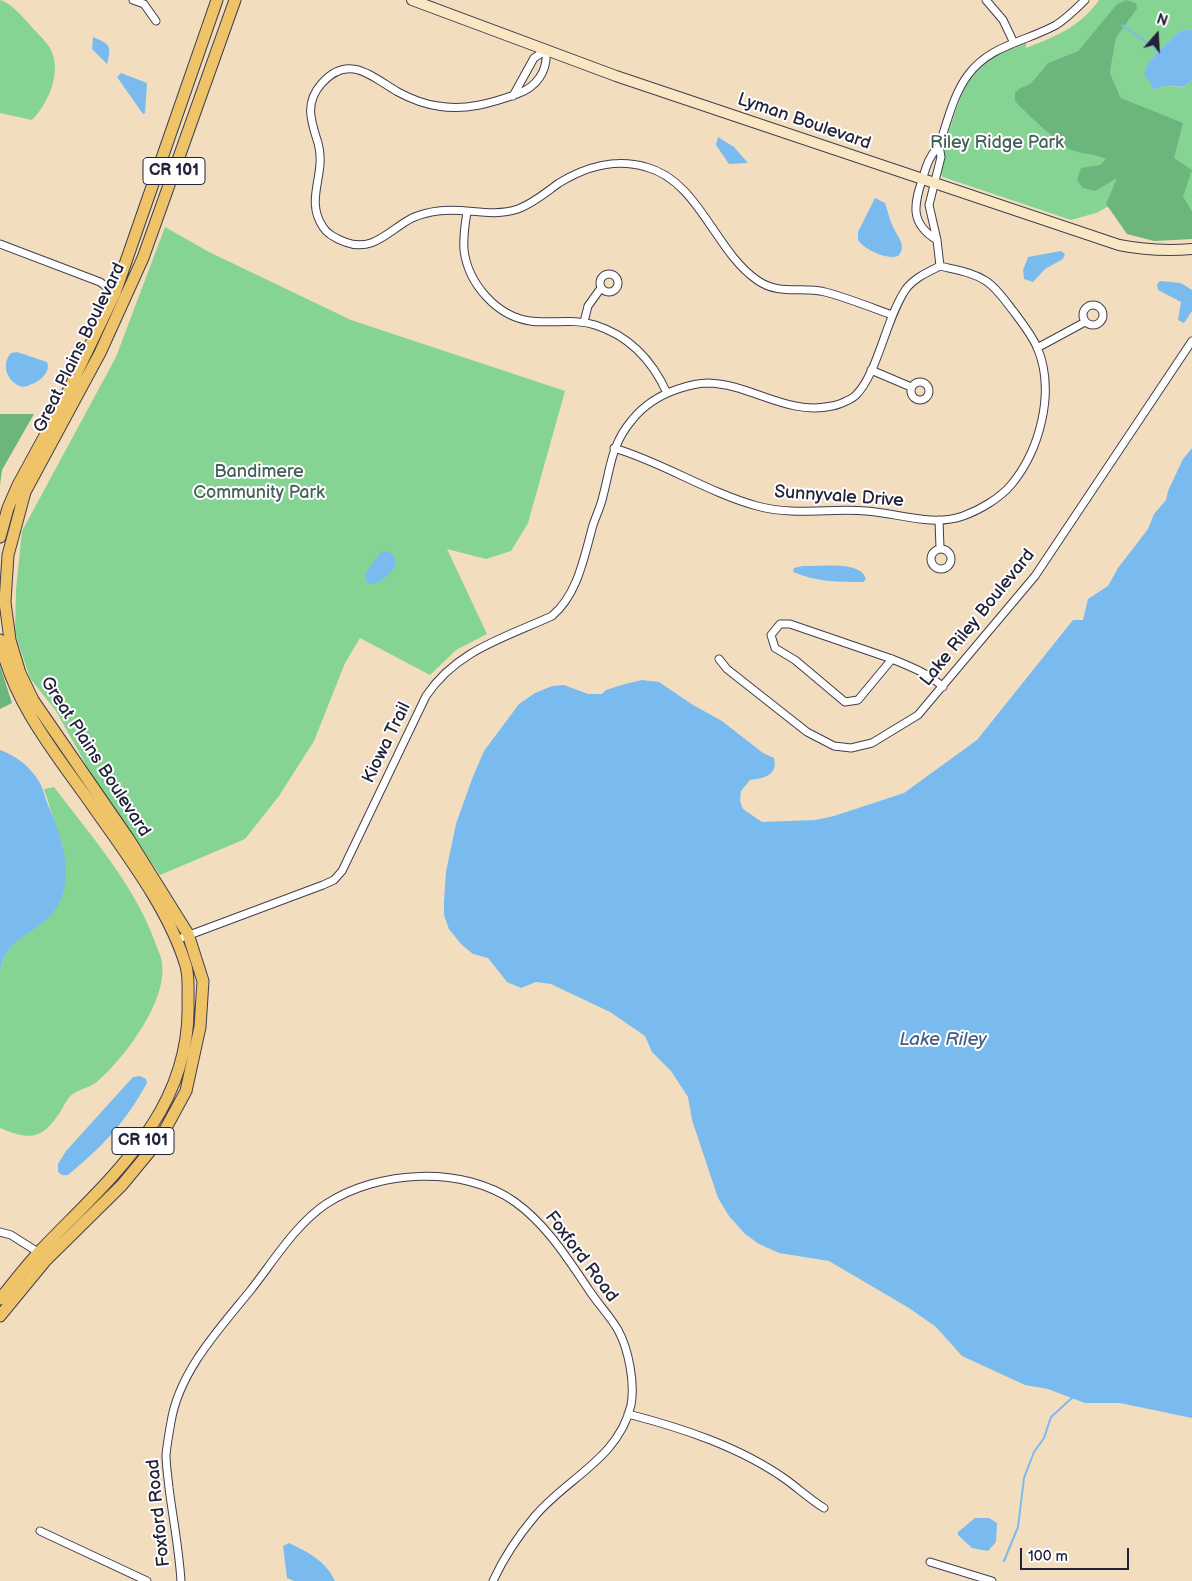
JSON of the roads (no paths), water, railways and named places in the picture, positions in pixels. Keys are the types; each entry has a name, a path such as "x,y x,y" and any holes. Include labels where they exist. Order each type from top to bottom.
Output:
{"main road":[{"name":"Great Plains Boulevard","path":"0,537 8,508 18,485 60,408 115,293 217,0"},
{"name":"Great Plains Boulevard","path":"0,1316 42,1256 122,1184 160,1139 186,1091 196,1050 203,981 188,934 128,838 33,700 20,672 10,640 5,602 8,555 25,492 65,421 130,290 236,0"},
{"name":"Great Plains Boulevard","path":"0,640 16,692 129,859 176,940 187,969 188,1014 184,1055 168,1100 137,1150 42,1256 0,1299"}],"street":[{"path":"134,0 144,4 156,21"},
{"name":"Lyman Boulevard","path":"412,0 616,76 1119,245 1142,250 1167,251 1192,248"},
{"path":"986,0 1003,20 1013,41"},
{"path":"937,240 925,233 917,218 914,204 931,154 939,146 966,77 987,56 1013,41 1056,25 1074,12 1085,0"},
{"path":"513,96 534,58 546,50 547,63 536,84 530,90 513,96 483,105 456,109 417,102 362,70 344,70 329,76 319,86 309,108 310,121 319,146 322,164 314,198 315,213 324,230 352,245 378,242 412,218 442,210 498,214 535,202 582,170 605,164 626,163 662,172 681,186 718,240 740,264 768,287 780,290 822,291 892,315"},
{"path":"614,448 633,419 648,404 667,393 705,383 744,389 764,399 805,408 834,406 856,395 871,370 892,315 907,288 919,276 940,266 937,240 929,205 941,157 939,146"},
{"path":"467,212 464,251 471,274 480,289 496,306 511,315 528,320 584,322 610,330 639,349 651,363 667,393"},
{"path":"0,244 100,282 115,293"},
{"name":"Sunnyvale Drive","path":"614,448 642,457 699,486 759,507 806,513 865,510 927,520 939,520 963,516 992,501 1010,486 1030,457 1038,434 1044,405 1044,384 1037,348 1007,303 988,283 973,274 940,266"},
{"path":"584,322 588,306 601,288"},
{"path":"1037,348 1085,322"},
{"name":"Lake Riley Boulevard","path":"719,659 727,669 807,732 834,746 851,748 872,743 918,715 1035,576 1192,341"},
{"path":"871,370 911,387"},
{"name":"Kiowa Trail","path":"176,940 334,880 347,863 426,696 438,679 466,655 552,616 563,606 582,566 603,497 614,448"},
{"path":"939,520 940,548"},
{"path":"892,659 858,700 845,702 795,660 775,648 771,635 780,624 790,624 892,659 922,672 943,687"},
{"name":"Foxford Road","path":"181,1581 180,1552 166,1457 172,1418 181,1390 197,1361 227,1318 303,1223 326,1204 355,1189 389,1178 411,1175 438,1177 489,1188 515,1201 537,1221 566,1254 619,1332 632,1374 631,1404 617,1439 598,1460 536,1515 493,1581"},
{"path":"0,1232 11,1235 42,1256"},
{"path":"628,1414 659,1422 732,1449 788,1480 824,1508"},
{"path":"40,1531 147,1581"},
{"path":"930,1562 992,1581"}],"water":[{"path":"1192,29 1192,80 1183,86 1164,86 1153,90 1151,83 1144,75 1149,61 1179,31"},
{"path":"93,37 108,46 107,64 92,49"},
{"path":"121,73 147,83 145,113 143,114 117,77"},
{"path":"718,137 734,147 748,163 729,164 716,145"},
{"path":"875,198 885,203 892,224 901,241 902,249 898,256 888,257 876,253 858,240 858,232"},
{"path":"1061,251 1065,254 1063,259 1045,269 1033,282 1024,279 1023,270 1028,257"},
{"path":"1160,281 1181,283 1192,290 1192,311 1184,323 1178,320 1181,302 1158,290 1157,284"},
{"path":"17,352 47,362 48,367 45,375 37,382 23,387 13,382 7,373 6,363 11,353"},
{"name":"Lake Riley","path":"1192,448 1192,1418 1120,1403 1085,1403 1048,1389 1025,1385 962,1356 936,1327 909,1308 829,1261 779,1253 759,1244 745,1234 729,1216 718,1198 692,1120 688,1097 671,1071 652,1052 645,1036 610,1012 551,984 536,982 521,988 507,982 488,958 473,954 461,944 449,929 444,915 444,902 446,872 456,824 484,751 519,704 535,693 552,686 564,685 588,694 602,694 606,690 642,680 659,682 693,705 722,721 763,753 774,758 774,769 769,775 750,780 741,791 740,801 743,809 762,822 815,820 834,816 904,793 977,740 1073,620 1083,620 1088,599 1108,586 1118,568 1148,529 1154,514 1166,500 1168,491 1183,459"},
{"path":"386,551 394,555 396,564 385,577 374,584 370,584 366,581 366,572 381,552"},
{"path":"803,566 848,567 863,573 866,579 863,582 827,581 793,572 794,568"},
{"path":"0,750 10,754 24,764 40,784 61,841 66,867 63,893 58,905 51,915 9,949 0,971"},
{"path":"140,1076 146,1079 147,1083 130,1110 112,1133 68,1175 62,1175 58,1172 58,1164 66,1151 133,1077"},
{"path":"975,1518 989,1518 997,1523 996,1542 988,1551 972,1548 958,1535 958,1532"},
{"path":"289,1543 322,1563 335,1581 294,1581 287,1578 283,1546"}],"waterway":[{"path":"1122,25 1160,52"},
{"path":"1004,1561 1018,1527 1024,1478 1034,1452 1044,1438 1051,1417 1073,1397"}],"park label":[{"name":"Riley Ridge Park","path":"997,143"},
{"name":"Bandimere Community Park","path":"259,482"}]}
